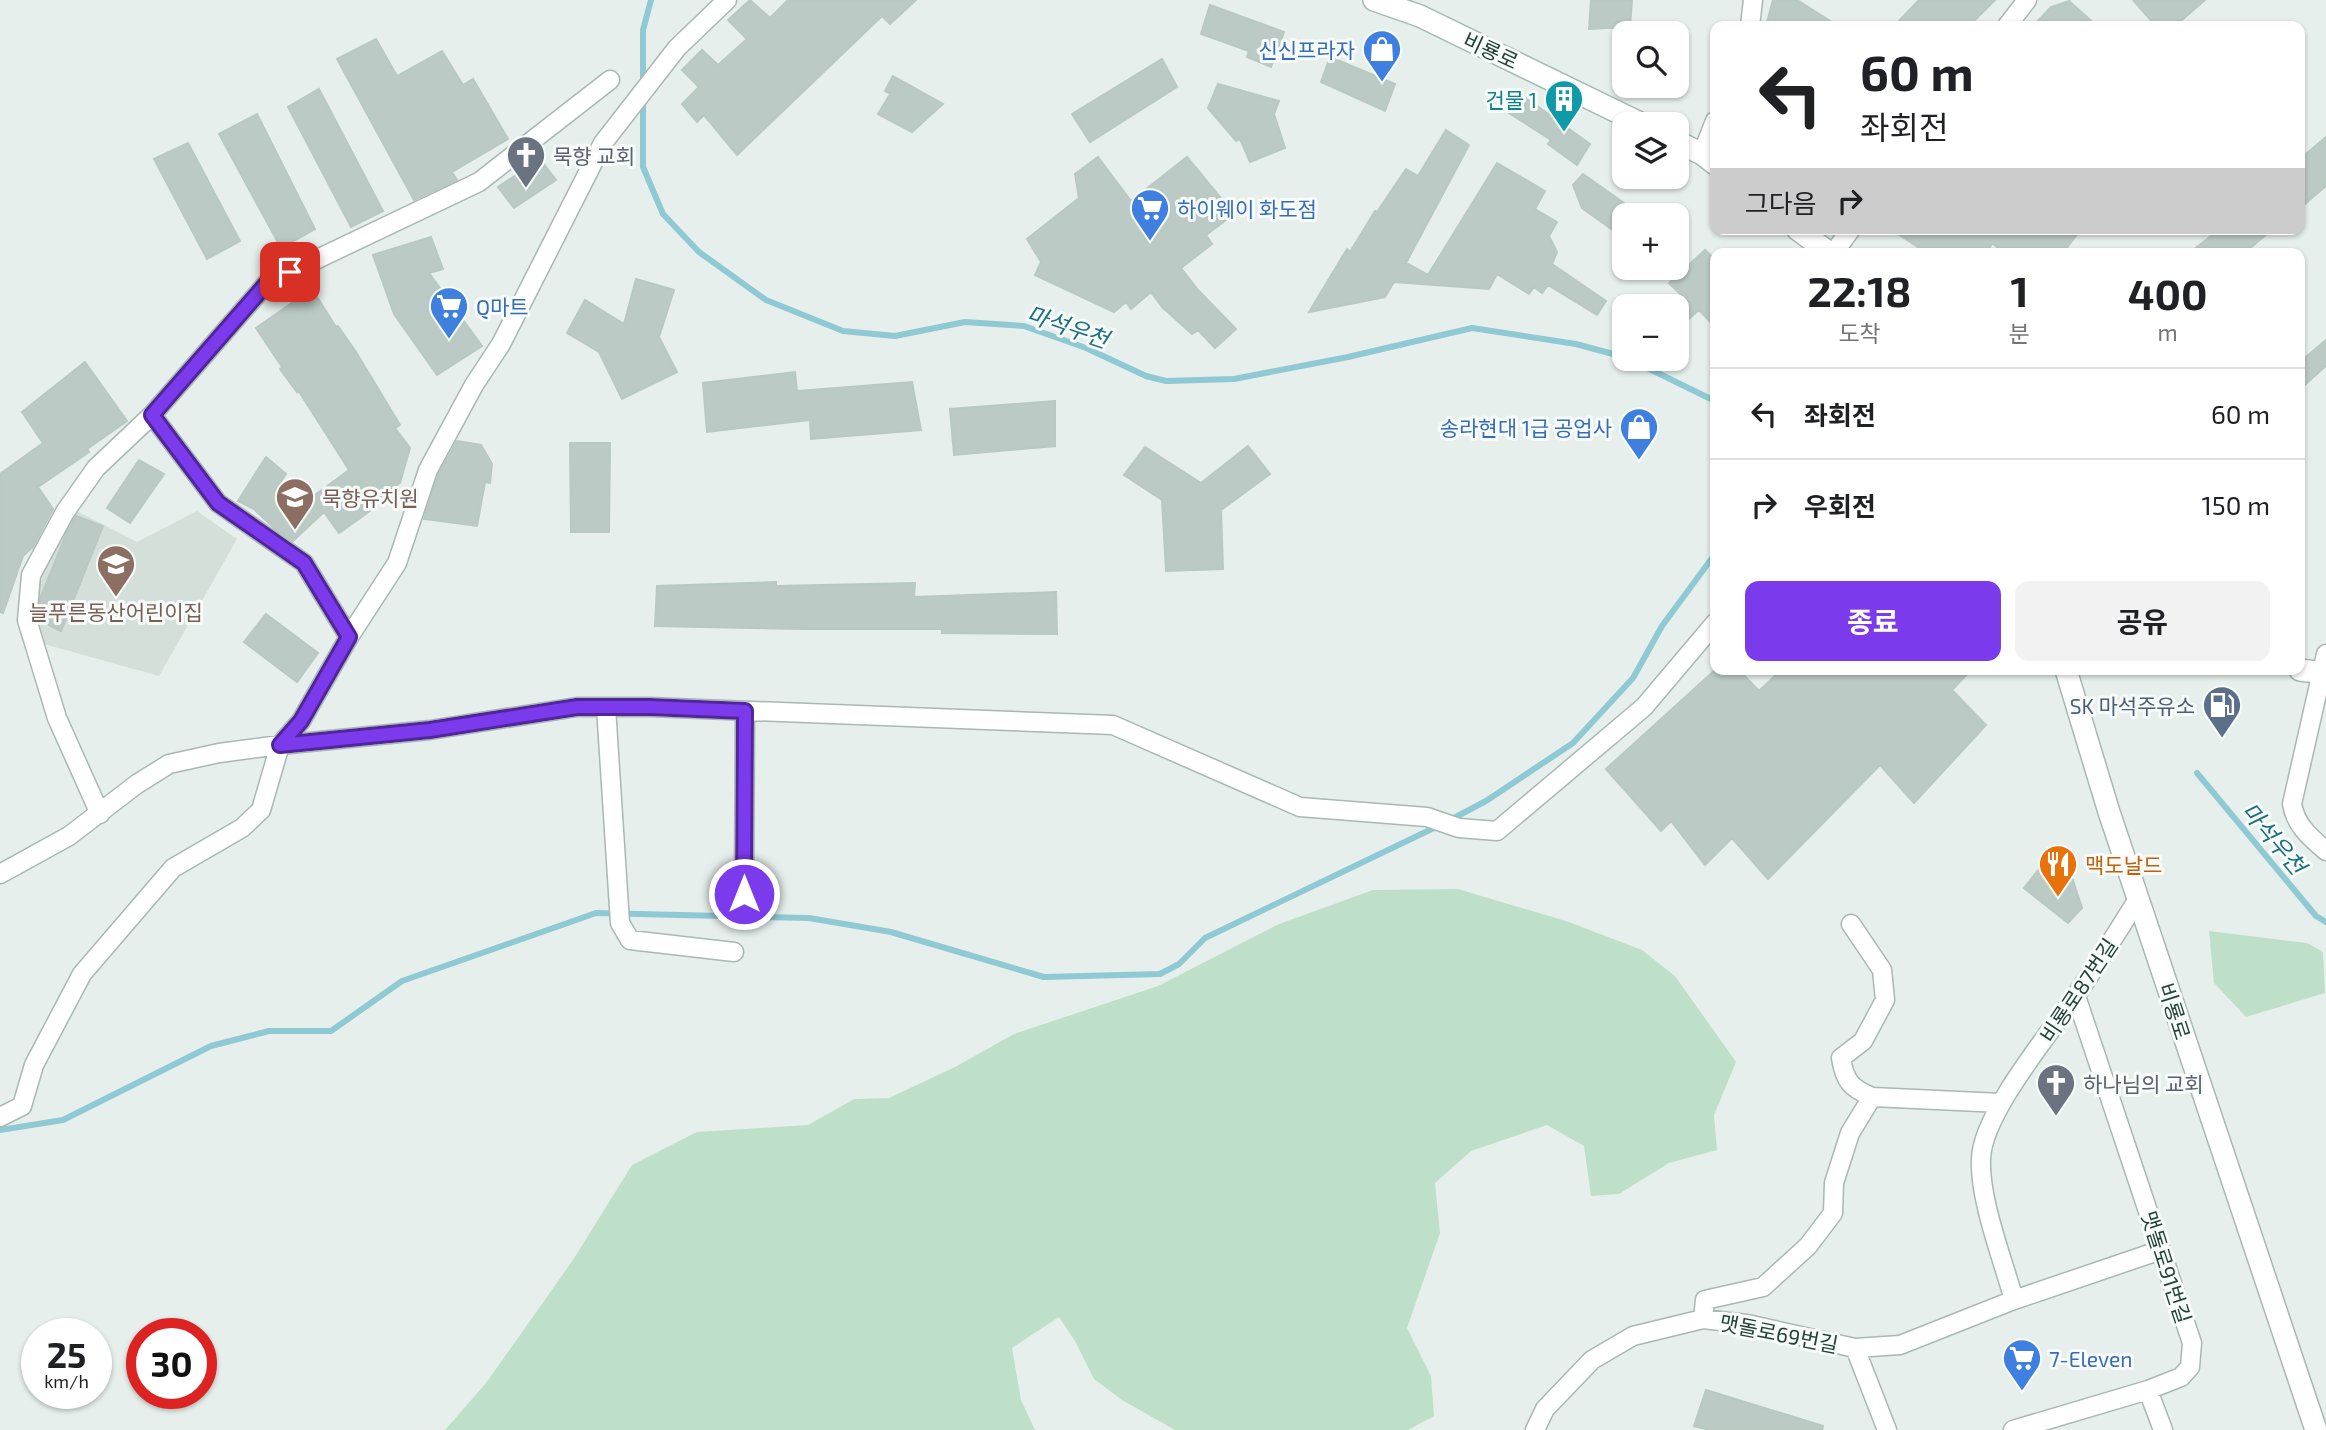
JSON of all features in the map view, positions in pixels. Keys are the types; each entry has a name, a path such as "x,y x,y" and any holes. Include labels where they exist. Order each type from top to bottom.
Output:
{"street":[{"path":"0,1117 22,1106 34,1065 59,1015 82,974 108,941 173,868 242,828 261,810 280,745 301,721 349,637 397,563 428,470 474,385 500,344 603,143 677,48 727,0"},
{"name":"비룡로","path":"1374,0 1420,16 1617,112"},
{"path":"1751,21 1753,0"},
{"path":"2011,21 2026,0"},
{"path":"100,814 57,718 27,620 31,575 65,513 96,468 152,415 267,283 480,182 610,79"},
{"path":"1689,148 1709,159"},
{"path":"1805,235 1824,248"},
{"path":"152,415 218,503 304,563 349,637"},
{"path":"0,874 69,836 137,784 169,764 219,752 430,730 577,707 1113,725 1300,807 1427,817 1459,828 1497,831 1644,707 1710,629"},
{"path":"2305,669 2324,666 2292,804 2294,816 2302,830 2326,851"},
{"name":"비룡로","path":"2068,675 2138,900 2316,1430"},
{"path":"606,708 620,923 630,940 734,952"},
{"path":"744,894 745,711"},
{"name":"비룡로87번길","path":"2001,1103 2076,996 2138,900"},
{"path":"1851,924 1882,970 1885,1000 1863,1041 1841,1058 1843,1071 1853,1089 1872,1097 2001,1103 1988,1128 1981,1168 1983,1190 2014,1300"},
{"name":"맷돌로91번길","path":"2018,1429 2148,1390 2181,1377 2190,1367 2192,1343 2076,996"},
{"path":"1703,1319 1705,1300 1763,1287 1808,1246 1833,1213 1834,1183 1850,1133 1872,1097"},
{"name":"맷돌로69번길","path":"1535,1430 1545,1409 1592,1360 1633,1336 1703,1319 1747,1324 1855,1348 1900,1345 2014,1300 2161,1250"},
{"path":"1855,1348 1887,1430"},
{"path":"2148,1390 2163,1430"}],"shaded area":[{"name":"늘푸른동산어린이집","path":"69,507 137,542 197,511 237,539 159,676 33,641 31,575"}],"green space":[{"path":"1458,889 1569,922 1642,950 1675,976 1736,1062 1714,1115 1717,1150 1669,1163 1619,1194 1591,1196 1584,1146 1547,1125 1471,1151 1435,1183 1440,1233 1407,1328 1431,1376 1434,1416 1408,1430 1175,1430 1122,1400 1094,1379 1075,1341 1059,1317 1012,1348 1021,1400 1035,1430 445,1430 486,1383 573,1260 632,1165 697,1132 808,1125 854,1099 889,1098 955,1067 1014,1034 1158,986 1279,924 1373,890"},
{"path":"2209,931 2307,943 2323,952 2325,993 2246,1017 2214,983"}],"building":[{"path":"750,0 770,18 788,0 916,0 890,24 882,16 737,155 704,115 697,122 682,104 699,87 682,70 702,50 718,65 747,39 728,20"},
{"path":"1591,0 1632,0 1630,21 1612,21 1612,28 1589,29"},
{"path":"1773,0 1797,0 1830,21 1767,21"},
{"path":"1919,0 1995,0 1974,21 1899,21"},
{"path":"2133,0 2205,0 2181,21 2152,21"},
{"path":"2069,1 2091,21 2038,21 2051,7"},
{"path":"1210,5 1284,32 1271,67 1247,57 1249,51 1201,34"},
{"path":"376,39 397,76 442,51 463,85 473,79 508,139 452,172 457,180 414,200 337,59"},
{"path":"1330,57 1395,84 1385,111 1321,82"},
{"path":"1162,59 1177,87 1090,142 1072,114"},
{"path":"893,76 943,104 912,132 878,114 890,94 885,91"},
{"path":"1218,84 1279,101 1274,114 1285,148 1250,162 1240,139 1236,141 1208,108"},
{"path":"319,89 383,211 351,227 288,107"},
{"path":"1522,95 1590,144 1577,165 1548,144 1551,140 1509,113"},
{"path":"257,114 315,229 281,248 219,134"},
{"path":"1446,130 1469,145 1406,263 1428,275 1497,163 1545,191 1535,209 1557,222 1549,236 1557,252 1552,264 1606,301 1597,315 1548,285 1542,293 1534,287 1529,294 1497,274 1489,289 1394,282 1385,297 1309,312 1347,249 1350,252 1375,211 1377,212 1406,169 1418,176"},
{"path":"2326,137 2326,186 2305,204 2305,155"},
{"path":"188,143 240,241 207,259 154,159"},
{"path":"1098,157 1131,201 1187,157 1234,214 1206,235 1212,244 1181,268 1198,290 1236,329 1215,348 1198,330 1192,334 1162,307 1151,292 1131,309 1126,302 1114,312 1035,275 1041,262 1027,239 1079,198 1075,174"},
{"path":"540,159 556,180 514,208 498,187"},
{"path":"1583,174 1624,203 1612,203 1612,229 1582,208 1573,185"},
{"path":"1899,235 2076,235 2067,248 1998,248 1992,243 1989,248 1920,248"},
{"path":"2212,235 2266,235 2250,248 2196,248"},
{"path":"431,237 443,269 429,273 482,346 437,375 394,314 373,255"},
{"path":"1705,250 1710,255 1710,322 1699,310 1689,319 1689,294 1680,294 1669,283 1672,280 1689,280 1689,265"},
{"path":"636,279 674,290 659,337 677,372 622,399 599,352 567,333 585,300 624,324"},
{"path":"312,289 356,352 400,425 395,428 410,448 400,483 368,507 370,511 339,533 324,512 293,541 275,529 254,509 238,501 266,457 286,474 278,486 300,506 349,470 298,390 297,392 280,369 282,367 256,328"},
{"path":"2326,340 2326,366 2305,385 2305,358"},
{"path":"85,362 127,421 87,449 89,452 38,487 53,509 33,547 23,556 3,613 0,612 0,474 43,443 22,412"},
{"path":"795,372 797,391 912,382 921,430 811,439 810,420 707,432 703,383"},
{"path":"1055,401 1055,446 954,455 950,409"},
{"path":"457,441 481,445 492,464 490,483 485,482 477,526 424,519 438,475"},
{"path":"570,443 610,443 609,532 571,532"},
{"path":"1248,446 1270,474 1221,510 1223,569 1166,571 1162,500 1124,475 1145,447 1201,483"},
{"path":"139,460 164,474 130,523 107,508"},
{"name":"늘푸른동산어린이집","path":"76,516 103,526 61,631 39,620 40,599"},
{"path":"776,582 776,586 915,583 914,597 1056,592 1057,634 942,633 942,629 655,626 657,586"},
{"path":"266,614 318,653 297,682 244,642"},
{"path":"1710,675 1744,675 1759,691 1776,675 1966,675 1952,690 1986,725 1914,803 1880,765 1768,879 1732,838 1705,865 1671,821 1661,831 1606,769"},
{"name":"맥도날드","path":"2066,859 2082,908 2068,923 2024,888 2039,869"},
{"path":"1706,1390 1823,1426 1822,1430 1709,1430 1694,1426"}],"waterway":[{"name":"마석우천","path":"643,84 643,30 651,0"},
{"name":"마석우천","path":"643,99 643,167 663,214 699,252 766,300 843,331 895,336 965,322 1024,326 1086,348 1146,376 1166,381 1234,379 1348,357 1472,328 1576,344 1612,354"},
{"name":"마석우천","path":"1654,371 1710,399"},
{"path":"1450,820 1486,801 1573,743 1633,678 1662,626 1710,561"},
{"name":"마석우천","path":"2197,773 2316,916 2326,922"},
{"path":"0,1130 63,1120 211,1046 269,1031 331,1031 402,981 596,913 809,918 891,932 1044,977 1160,974 1179,964 1205,938 1440,825"}],"place":[{"name":"신신프라자","path":"1382,83"},
{"name":"건물 1","path":"1564,133"},
{"name":"묵향 교회","path":"526,189"},
{"name":"하이웨이 화도점","path":"1150,242"},
{"name":"Q마트","path":"449,340"},
{"name":"송라현대 1급 공업사","path":"1639,461"},
{"name":"묵향유치원","path":"295,531"},
{"name":"늘푸른동산어린이집","path":"116,598"},
{"name":"SK 마석주유소","path":"2222,739"},
{"name":"맥도날드","path":"2058,898"},
{"name":"하나님의 교회","path":"2056,1117"},
{"name":"7-Eleven","path":"2022,1392"}],"route":[{"path":"290,272 267,283 152,415 218,503 304,563 349,637 301,721 280,745 430,730 577,707 745,711 744,894"}]}
